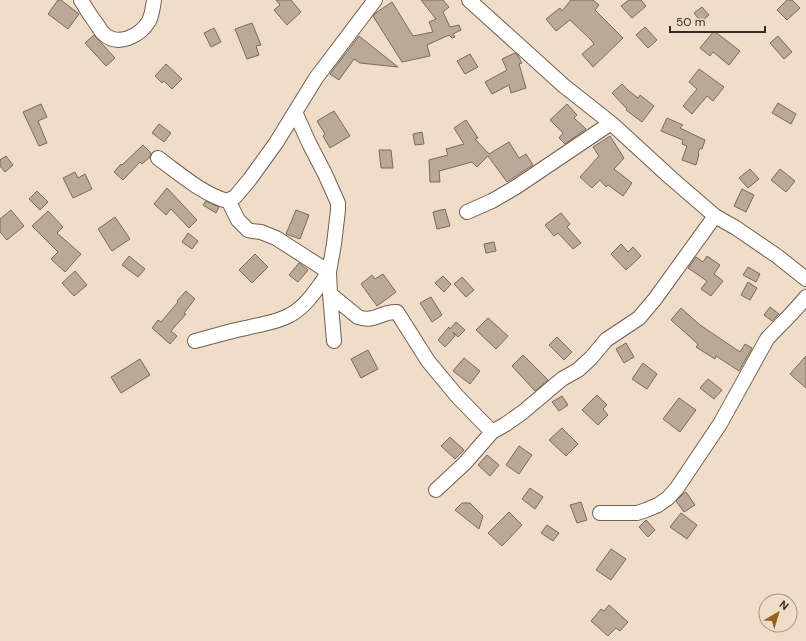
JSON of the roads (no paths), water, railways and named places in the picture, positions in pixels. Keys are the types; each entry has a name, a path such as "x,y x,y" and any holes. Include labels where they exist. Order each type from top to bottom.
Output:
{"street":[{"path":"81,0 91,17 104,34 112,39 120,40 127,39 137,34 149,21 153,12 154,0"},
{"path":"158,158 200,188 227,201 235,197 276,143 316,78 376,0"},
{"path":"475,1 564,86 612,123 671,178 716,216 777,256 806,279"},
{"path":"295,112 338,203 334,244 329,272 334,341"},
{"path":"468,212 492,201 516,187 612,123"},
{"path":"230,200 231,206 238,220 248,230 262,232 276,238 329,272"},
{"path":"436,490 464,463 492,432 523,412 562,379 578,370 591,358 606,340 638,318 659,294 716,216"},
{"path":"195,341 274,321 290,315 301,306 329,272"},
{"path":"330,294 358,316 363,318 370,319 389,312 397,312 428,361 457,396 492,432"},
{"path":"600,513 642,512 658,505 668,498 677,488 720,424 767,339 806,297"}]}
